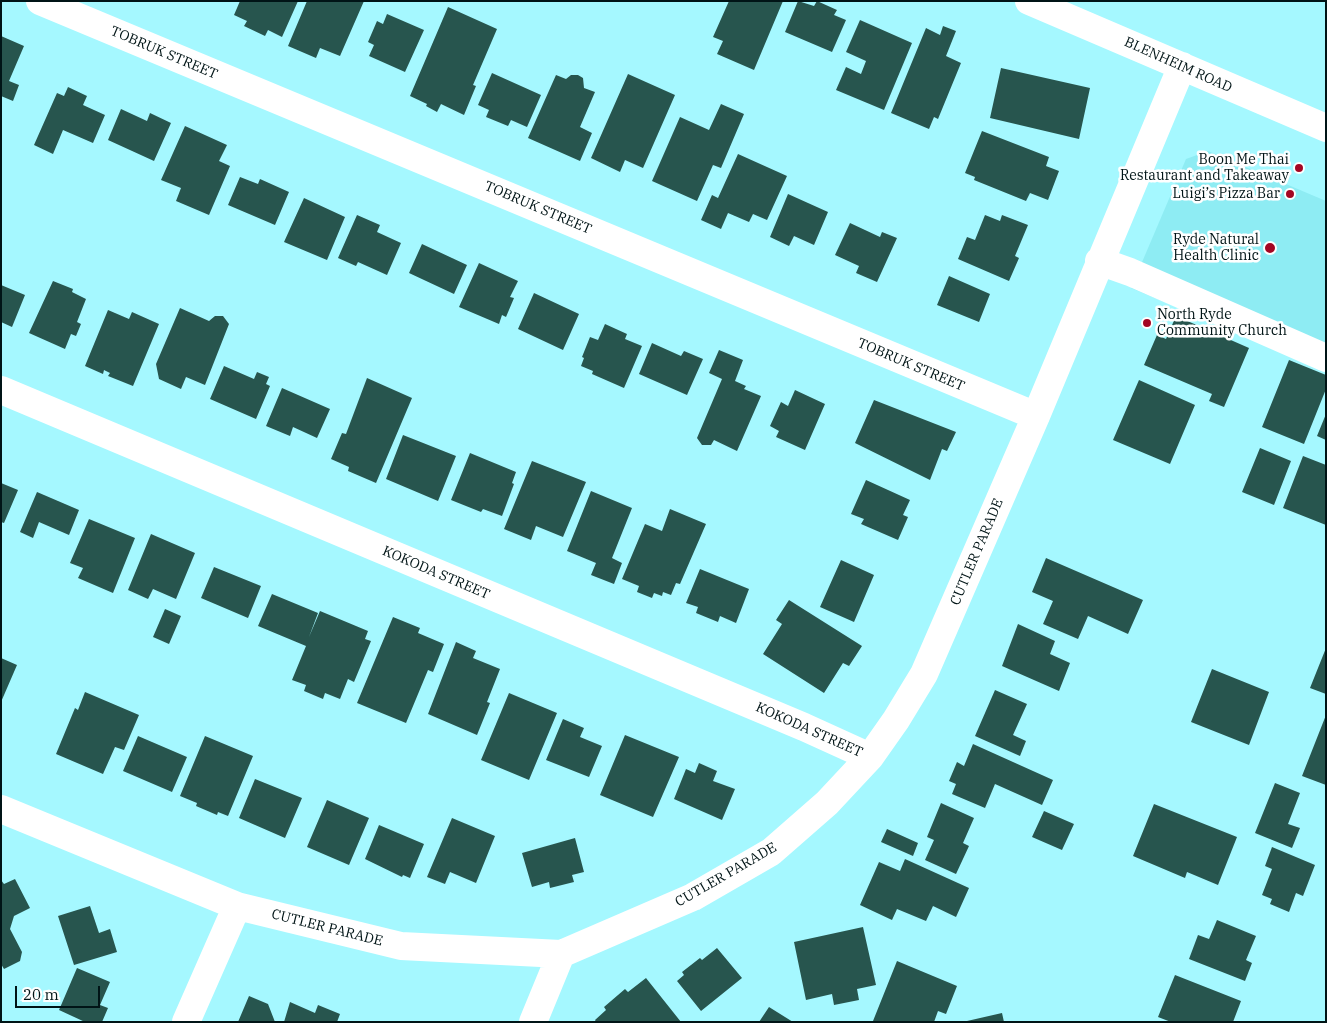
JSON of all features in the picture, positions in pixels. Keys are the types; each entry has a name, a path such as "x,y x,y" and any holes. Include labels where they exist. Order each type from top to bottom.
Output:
{"street":[{"name":"TOBRUK STREET","path":"40,1 1036,416"},
{"name":"BLENHEIM ROAD","path":"1030,1 1326,128"},
{"name":"CUTLER PARADE","path":"1,808 237,906 401,946 561,954 693,897 771,852 827,803 870,757 896,720 924,674 1036,416 1099,261 1182,66"},
{"path":"1099,261 1130,272 1326,358"},
{"name":"KOKODA STREET","path":"1,390 785,719 870,757"},
{"path":"186,1022 237,906"},
{"path":"533,1022 561,954"}],"shaded area":[{"path":"1208,151 1326,201 1326,370 1131,288 1186,159"}],"building":[{"path":"240,1 298,1 282,37 268,30 265,36 244,26 247,21 234,15"},
{"path":"307,1 364,1 340,56 320,48 316,58 288,46"},
{"path":"729,1 783,1 754,70 717,54 723,41 713,37"},
{"path":"798,1 814,6 817,1 837,10 834,15 846,20 832,52 785,32"},
{"path":"448,7 497,29 473,85 476,86 464,115 441,104 437,112 426,106 427,104 410,96"},
{"path":"387,14 424,30 405,72 369,56 374,45 368,42 377,21 383,24"},
{"path":"860,20 912,43 884,110 836,90 846,67 861,74 866,61 846,52"},
{"path":"943,26 956,31 946,56 961,63 938,119 934,117 929,129 891,113 926,28 940,35"},
{"path":"1,36 24,46 9,81 19,85 13,101 1,96"},
{"path":"1001,68 1090,88 1079,139 990,118"},
{"path":"492,73 541,95 527,127 511,120 508,126 486,117 489,110 478,105"},
{"path":"628,74 675,95 643,168 625,160 620,172 591,158"},
{"path":"556,75 566,79 571,75 578,75 583,78 584,88 595,92 580,127 592,133 580,161 528,138"},
{"path":"68,87 87,96 83,105 105,115 93,143 63,130 53,154 34,145 57,93 64,96"},
{"path":"721,104 744,114 721,168 713,165 697,201 652,181 680,117 709,130"},
{"path":"121,109 147,121 150,113 171,123 154,161 108,140"},
{"path":"185,126 227,145 219,161 230,166 209,215 176,201 181,188 161,180"},
{"path":"982,131 1049,157 1046,166 1059,171 1048,200 1030,193 1026,201 974,180 975,177 965,173"},
{"path":"738,154 787,176 767,220 753,214 749,222 728,213 721,229 701,220 712,195 718,198"},
{"path":"240,177 258,184 260,179 289,192 275,225 228,205"},
{"path":"788,194 828,212 814,245 794,236 789,246 770,237"},
{"path":"304,198 345,217 327,260 284,242"},
{"path":"357,215 380,225 377,232 401,243 387,275 358,262 356,266 338,258"},
{"path":"985,215 1000,221 1002,215 1028,225 1015,256 1019,258 1009,281 958,259 967,237 975,240"},
{"path":"850,223 880,237 882,232 897,238 877,282 856,273 859,266 835,255"},
{"path":"422,244 467,265 454,294 409,273"},
{"path":"479,263 518,281 510,297 514,298 506,317 502,315 499,324 459,307"},
{"path":"949,276 990,294 979,322 937,305"},
{"path":"53,281 73,289 72,292 86,299 77,322 81,324 76,336 71,334 65,349 29,333"},
{"path":"1,285 25,295 12,327 1,322"},
{"path":"534,293 579,314 563,350 518,329"},
{"path":"180,308 209,321 215,316 223,316 229,324 205,385 186,377 181,389 159,379 156,364"},
{"path":"108,310 129,319 132,312 159,324 133,386 108,376 110,373 104,370 103,374 85,366"},
{"path":"1176,316 1249,348 1224,407 1209,401 1212,394 1144,365 1157,335 1166,339"},
{"path":"605,324 627,334 625,339 642,346 624,388 592,374 593,371 581,366 584,358 582,357 590,337 598,340"},
{"path":"652,343 681,356 684,351 703,359 687,395 639,374"},
{"path":"719,350 743,360 735,381 746,386 744,389 761,396 737,451 714,440 711,445 702,445 697,438 722,379 709,373"},
{"path":"1289,360 1326,375 1326,389 1304,444 1262,427"},
{"path":"224,366 254,379 257,372 269,377 266,384 270,386 256,419 210,399"},
{"path":"367,378 412,398 376,483 348,471 349,467 331,459 342,433 346,434"},
{"path":"1139,380 1195,405 1170,464 1113,440"},
{"path":"282,388 330,409 317,438 293,427 290,436 266,426"},
{"path":"795,390 825,404 805,450 776,437 779,431 770,426 781,402 788,406"},
{"path":"874,400 956,432 947,451 942,449 930,480 855,443"},
{"path":"1326,414 1326,440 1317,436"},
{"path":"403,435 456,456 438,501 386,479"},
{"path":"1260,448 1291,461 1274,505 1242,492"},
{"path":"470,453 516,472 512,483 514,484 502,516 483,509 481,512 451,500"},
{"path":"1303,456 1326,465 1326,525 1283,508"},
{"path":"532,461 586,482 563,537 536,526 531,540 504,529"},
{"path":"866,480 910,500 903,515 908,517 898,540 861,524 864,519 851,514"},
{"path":"1,483 18,490 4,523 1,522"},
{"path":"591,491 632,508 612,558 622,563 614,584 591,575 596,563 567,551"},
{"path":"37,492 79,510 69,535 39,522 33,538 20,532"},
{"path":"670,509 706,524 680,584 676,583 671,595 663,592 662,596 654,593 652,598 637,592 639,586 622,579 645,524 662,531"},
{"path":"89,519 135,538 113,593 78,578 83,568 70,563"},
{"path":"151,534 195,553 176,599 153,589 148,599 128,590"},
{"path":"1046,558 1143,600 1128,634 1088,616 1078,639 1043,624 1053,601 1032,592"},
{"path":"841,560 874,575 854,622 820,607"},
{"path":"214,567 261,586 248,618 201,598"},
{"path":"700,569 749,589 736,623 720,616 718,622 696,613 698,607 686,603"},
{"path":"272,594 318,613 309,637 320,611 368,631 365,639 371,641 354,682 348,679 340,699 325,693 323,699 304,691 306,685 292,680 306,646 258,626"},
{"path":"789,600 862,646 849,666 843,663 824,693 763,654 782,624 776,620"},
{"path":"165,609 181,616 169,644 153,637"},
{"path":"393,617 420,628 418,633 444,644 433,672 428,670 406,723 357,703"},
{"path":"1018,624 1055,641 1050,654 1070,663 1059,691 1002,666"},
{"path":"456,642 476,651 473,658 500,669 487,702 490,703 477,735 428,714"},
{"path":"1326,648 1326,694 1310,688"},
{"path":"1,658 17,665 1,702"},
{"path":"1212,669 1269,692 1249,745 1191,722"},
{"path":"995,690 1027,704 1013,735 1026,741 1020,756 975,736"},
{"path":"85,692 139,715 124,750 115,747 103,774 56,754 75,708 78,710"},
{"path":"509,693 557,713 529,780 481,760"},
{"path":"1326,715 1326,785 1302,776"},
{"path":"563,719 584,728 580,737 602,746 589,777 546,760"},
{"path":"625,735 679,757 653,817 600,795"},
{"path":"138,736 187,757 172,792 123,771"},
{"path":"205,736 253,756 228,816 218,812 217,815 196,806 197,803 180,796"},
{"path":"973,744 1053,780 1042,805 995,784 985,808 952,794 956,784 949,781 957,762 964,766"},
{"path":"699,763 717,771 713,781 735,789 722,820 674,799 686,769 695,773"},
{"path":"255,779 302,798 285,838 239,818"},
{"path":"1275,783 1300,793 1288,824 1300,828 1292,848 1255,833"},
{"path":"327,800 369,818 349,865 307,847"},
{"path":"941,803 974,818 963,843 969,846 956,874 925,860 934,840 927,837"},
{"path":"1154,804 1237,837 1218,885 1187,872 1185,878 1133,856"},
{"path":"1044,811 1074,824 1062,850 1032,837"},
{"path":"452,818 495,836 476,883 450,872 445,884 427,877"},
{"path":"379,825 424,844 410,878 403,875 402,877 365,859"},
{"path":"887,829 918,843 913,856 881,842"},
{"path":"575,838 584,872 572,875 574,882 550,888 549,882 532,887 522,853"},
{"path":"1272,847 1315,865 1303,896 1296,893 1289,912 1270,904 1272,899 1262,895 1272,869 1265,866"},
{"path":"905,859 969,888 956,917 933,906 926,921 897,909 892,920 860,905 879,862 900,871"},
{"path":"15,879 30,908 14,916 10,929 22,952 20,961 4,969 1,964 1,880 4,884"},
{"path":"90,906 99,933 110,929 117,952 74,965 58,916"},
{"path":"1217,920 1256,936 1246,960 1252,963 1245,981 1189,959 1198,935 1209,939"},
{"path":"863,927 876,985 857,989 859,1000 834,1005 832,994 806,1000 794,942"},
{"path":"717,948 742,978 701,1011 677,981 684,975 682,972"},
{"path":"897,961 957,986 946,1014 938,1011 934,1022 873,1021"},
{"path":"77,968 110,982 100,1005 108,1008 102,1022 85,1022 59,1010"},
{"path":"1175,975 1241,1001 1233,1022 1171,1022 1158,1017"},
{"path":"646,978 681,1022 596,1022 595,1020 606,1010 604,1007 625,989 628,992"},
{"path":"249,996 268,1004 275,1022 238,1022"},
{"path":"290,1002 315,1013 318,1005 340,1014 337,1022 284,1022"},
{"path":"769,1007 793,1022 759,1022"},
{"path":"1002,1013 1004,1022 967,1022 967,1021"}],"place":[{"name":"Boon Me Thai Restaurant and Takeaway","path":"1299,168"},
{"name":"Luigi’s Pizza Bar","path":"1290,194"},
{"name":"Ryde Natural Health Clinic","path":"1270,248"},
{"name":"North Ryde Community Church","path":"1147,323"}]}
